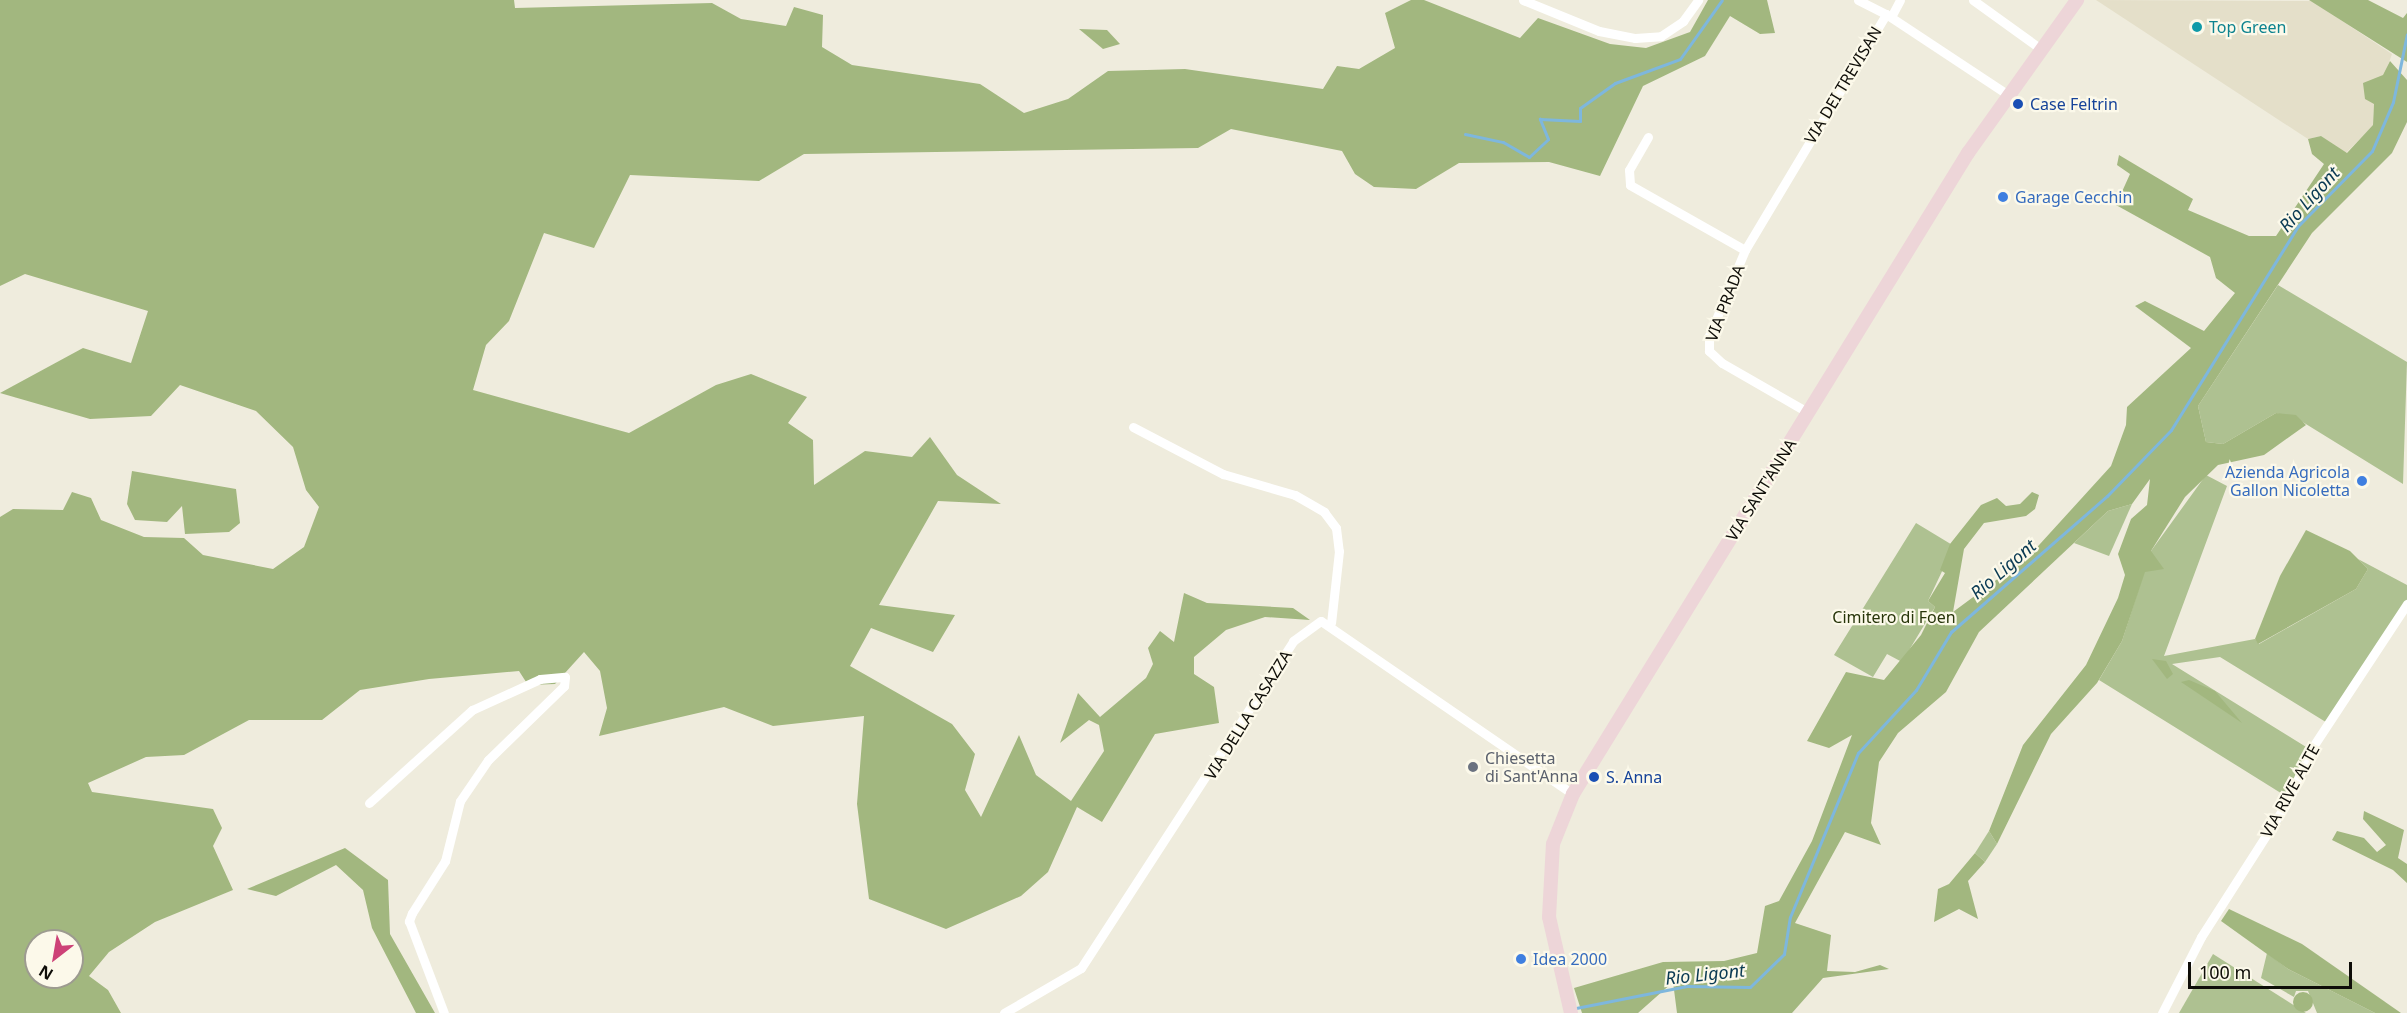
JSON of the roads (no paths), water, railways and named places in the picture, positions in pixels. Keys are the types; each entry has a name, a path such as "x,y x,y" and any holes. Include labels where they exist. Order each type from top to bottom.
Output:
{"main road":[{"name":"VIA SANT'ANNA","path":"1571,1013 1548,917 1553,844 1573,794 2007,94 2077,0"}],"street":[{"path":"1523,0 1599,31 1635,38 1661,36 1683,21 1698,0"},
{"path":"1858,0 1888,16 1900,0"},
{"path":"1973,0 2041,49"},
{"name":"VIA DEI TREVISAN","path":"1745,250 1888,16 2007,94"},
{"name":"VIA PRADA","path":"1648,136 1629,170 1630,185 1745,250 1709,336 1709,351 1809,413"},
{"path":"1133,427 1222,474 1295,495 1324,512 1336,528 1339,551 1330,623 1573,794"},
{"name":"VIA RIVE ALTE","path":"2162,1013 2201,937 2286,804 2312,748 2407,604"},
{"name":"VIA DELLA CASAZZA","path":"1004,1013 1081,968 1293,642 1322,621 1330,623"},
{"path":"369,803 472,710 540,678 565,677 564,686 488,760 460,801 445,861 412,913 410,921 444,1013"}],"waterway":[{"path":"1465,134 1503,142 1529,157 1548,139 1540,119 1580,121 1580,108 1615,83 1680,59 1722,0"},
{"name":"Rio Ligont","path":"1576,1008 1687,986 1750,987 1784,954 1790,917 1858,753 1916,690 1951,632 2107,496 2171,430 2298,226 2372,151 2393,102 2407,34"}],"place":[{"name":"Top Green","path":"2197,27"},
{"name":"Case Feltrin","path":"2018,104"},
{"name":"Garage Cecchin","path":"2003,197"},
{"name":"Azienda Agricola Gallon Nicoletta","path":"2362,481"},
{"name":"Chiesetta di Sant'Anna","path":"1473,767"},
{"name":"S. Anna","path":"1594,777"},
{"name":"Idea 2000","path":"1521,959"}],"park label":[{"name":"Cimitero di Foen","path":"1894,617"}]}
